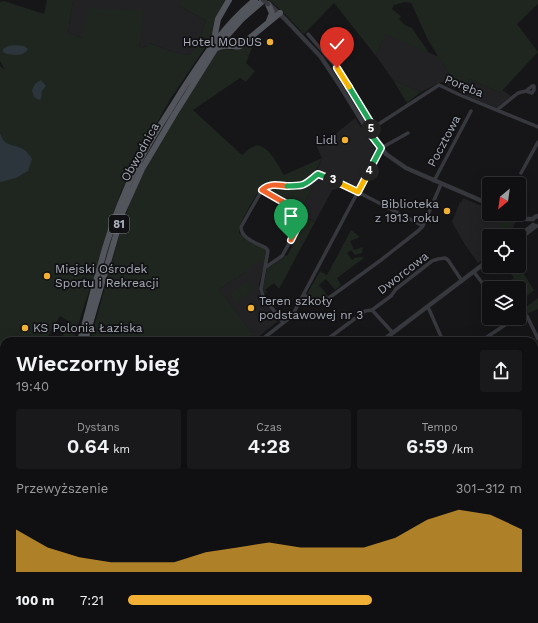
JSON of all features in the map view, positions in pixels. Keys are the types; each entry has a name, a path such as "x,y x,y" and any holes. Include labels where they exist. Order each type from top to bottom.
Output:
{"main road":[{"name":"Obwodnica","path":"86,337 116,232 123,211 142,168 229,24 255,0"},
{"path":"227,1 218,19 215,45 240,46 269,21 280,14"},
{"name":"Obwodnica","path":"81,337 110,233 126,188 154,136 200,62 215,45 253,8 265,1"},
{"path":"265,1 272,13 269,21"},
{"path":"218,19 218,22 221,25 229,24"},
{"path":"228,33 227,39 230,46"}],"street":[{"path":"265,1 311,46 330,69 368,131 381,148 396,162 434,181 482,201"},
{"path":"308,34 337,68 374,128"},
{"name":"Poręba","path":"368,131 439,85 538,127"},
{"path":"497,110 518,93 526,91"},
{"name":"Pocztowa","path":"434,181 471,111"},
{"path":"265,337 292,316 381,148 408,133"},
{"path":"521,173 538,142"},
{"path":"283,324 263,296 261,288 268,255 267,250 243,236 241,232 241,227 265,187 270,185 301,186 307,184 318,174 358,192 423,226"},
{"path":"304,295 322,303 418,231 423,226 441,184"},
{"path":"262,190 300,212 303,216 282,256 266,267"},
{"path":"526,218 536,221"},
{"path":"536,221 528,229 526,222 536,221"},
{"path":"526,231 536,221"},
{"name":"Dworcowa","path":"330,337 365,310 372,310 391,296 396,289 432,261 445,258 448,260 462,281"},
{"path":"388,337 482,266"},
{"path":"474,272 482,283"},
{"path":"428,307 441,337"},
{"name":"Dworcowa","path":"372,310 393,333"},
{"path":"526,316 537,337"},
{"path":"486,337 502,325"}],"shaded area":[{"path":"47,0 73,0 68,33 82,38 88,8 144,11 139,46 143,48 149,43 173,52 189,55 195,49 206,20 179,5 181,0 225,0 221,8 213,36 171,98 135,162 120,194 74,337 62,337 70,322 60,316 47,337 0,337 0,66 5,70 0,61 0,2 4,1 44,14"},
{"path":"73,0 181,0 180,5 206,20 195,49 189,55 182,54 149,43 143,48 139,46 143,11 82,38 68,33"},
{"path":"269,0 538,0 538,4 517,24 538,52 500,93 470,79 462,94 428,40 411,3 405,2 394,5 392,9 401,16 399,19 405,25 412,28 429,53 385,34 376,56 334,3 304,34"},
{"path":"385,33 439,57 456,85 451,87 441,82 421,92 393,80 376,56"},
{"path":"257,35 246,63 255,71 246,82 240,78 193,110 242,155 250,148 257,145 266,149 273,157 284,175 322,158 314,173 307,181 302,183 268,183 264,186 252,203 239,227 239,233 266,250 267,254 264,265 259,260 243,274 219,289 255,337 91,337 123,222 137,183 157,146 219,49 238,50"},
{"path":"8,46 24,46 28,49 20,55 3,52 3,49"},
{"path":"470,79 500,93 502,90 511,96 497,108 462,94"},
{"path":"41,80 46,86 42,91 41,99 39,100 34,97 32,90 35,84"},
{"path":"393,80 421,92 407,103"},
{"path":"355,118 375,149 355,189 317,170 322,158 316,145 328,140"},
{"path":"0,133 4,141 20,147 32,159 28,171 16,178 0,182"},
{"path":"319,175 336,183 315,222 305,216 301,210"},
{"path":"319,175 301,210 270,194 269,191 273,188 299,189 309,185"},
{"path":"463,198 482,206 482,221 516,221 513,229 482,229 482,260 478,263 465,245 452,222 460,202 461,203"},
{"path":"308,219 315,222 279,289 274,283 265,290 267,292 265,294 263,288 267,269 284,257 284,255 287,256"},
{"path":"502,221 514,221 510,229 498,229"},
{"path":"351,230 360,237 350,241 354,250 363,247 362,253 355,255 351,250 347,253 352,260 354,259 353,258 364,258 337,278 341,285 335,290 326,279 319,285 328,296 321,301 307,294 320,271 327,275"},
{"name":"Teren szkoły podstawowej nr 3","path":"259,259 264,265 259,284 260,294 278,321 258,337 255,337 219,289 243,274"},
{"path":"510,273 525,273 524,274 534,290 526,297 526,281 510,281 514,278"},
{"path":"248,281 254,290 237,303 230,294"},
{"path":"538,298 538,309 526,314 526,307"}],"place":[{"name":"Hotel MODUS","path":"270,42"},
{"name":"Lidl","path":"345,140"},
{"name":"Biblioteka z 1913 roku","path":"447,211"},
{"name":"Miejski Ośrodek Sportu i Rekreacji","path":"47,276"},
{"name":"Teren szkoły podstawowej nr 3","path":"251,308"},
{"name":"KS Polonia Łaziska","path":"25,328"}],"route":[{"path":"291,240 303,216 300,212 262,190 270,185 301,186 307,184 318,174 358,192 381,148 368,131 374,128 337,68"}]}
